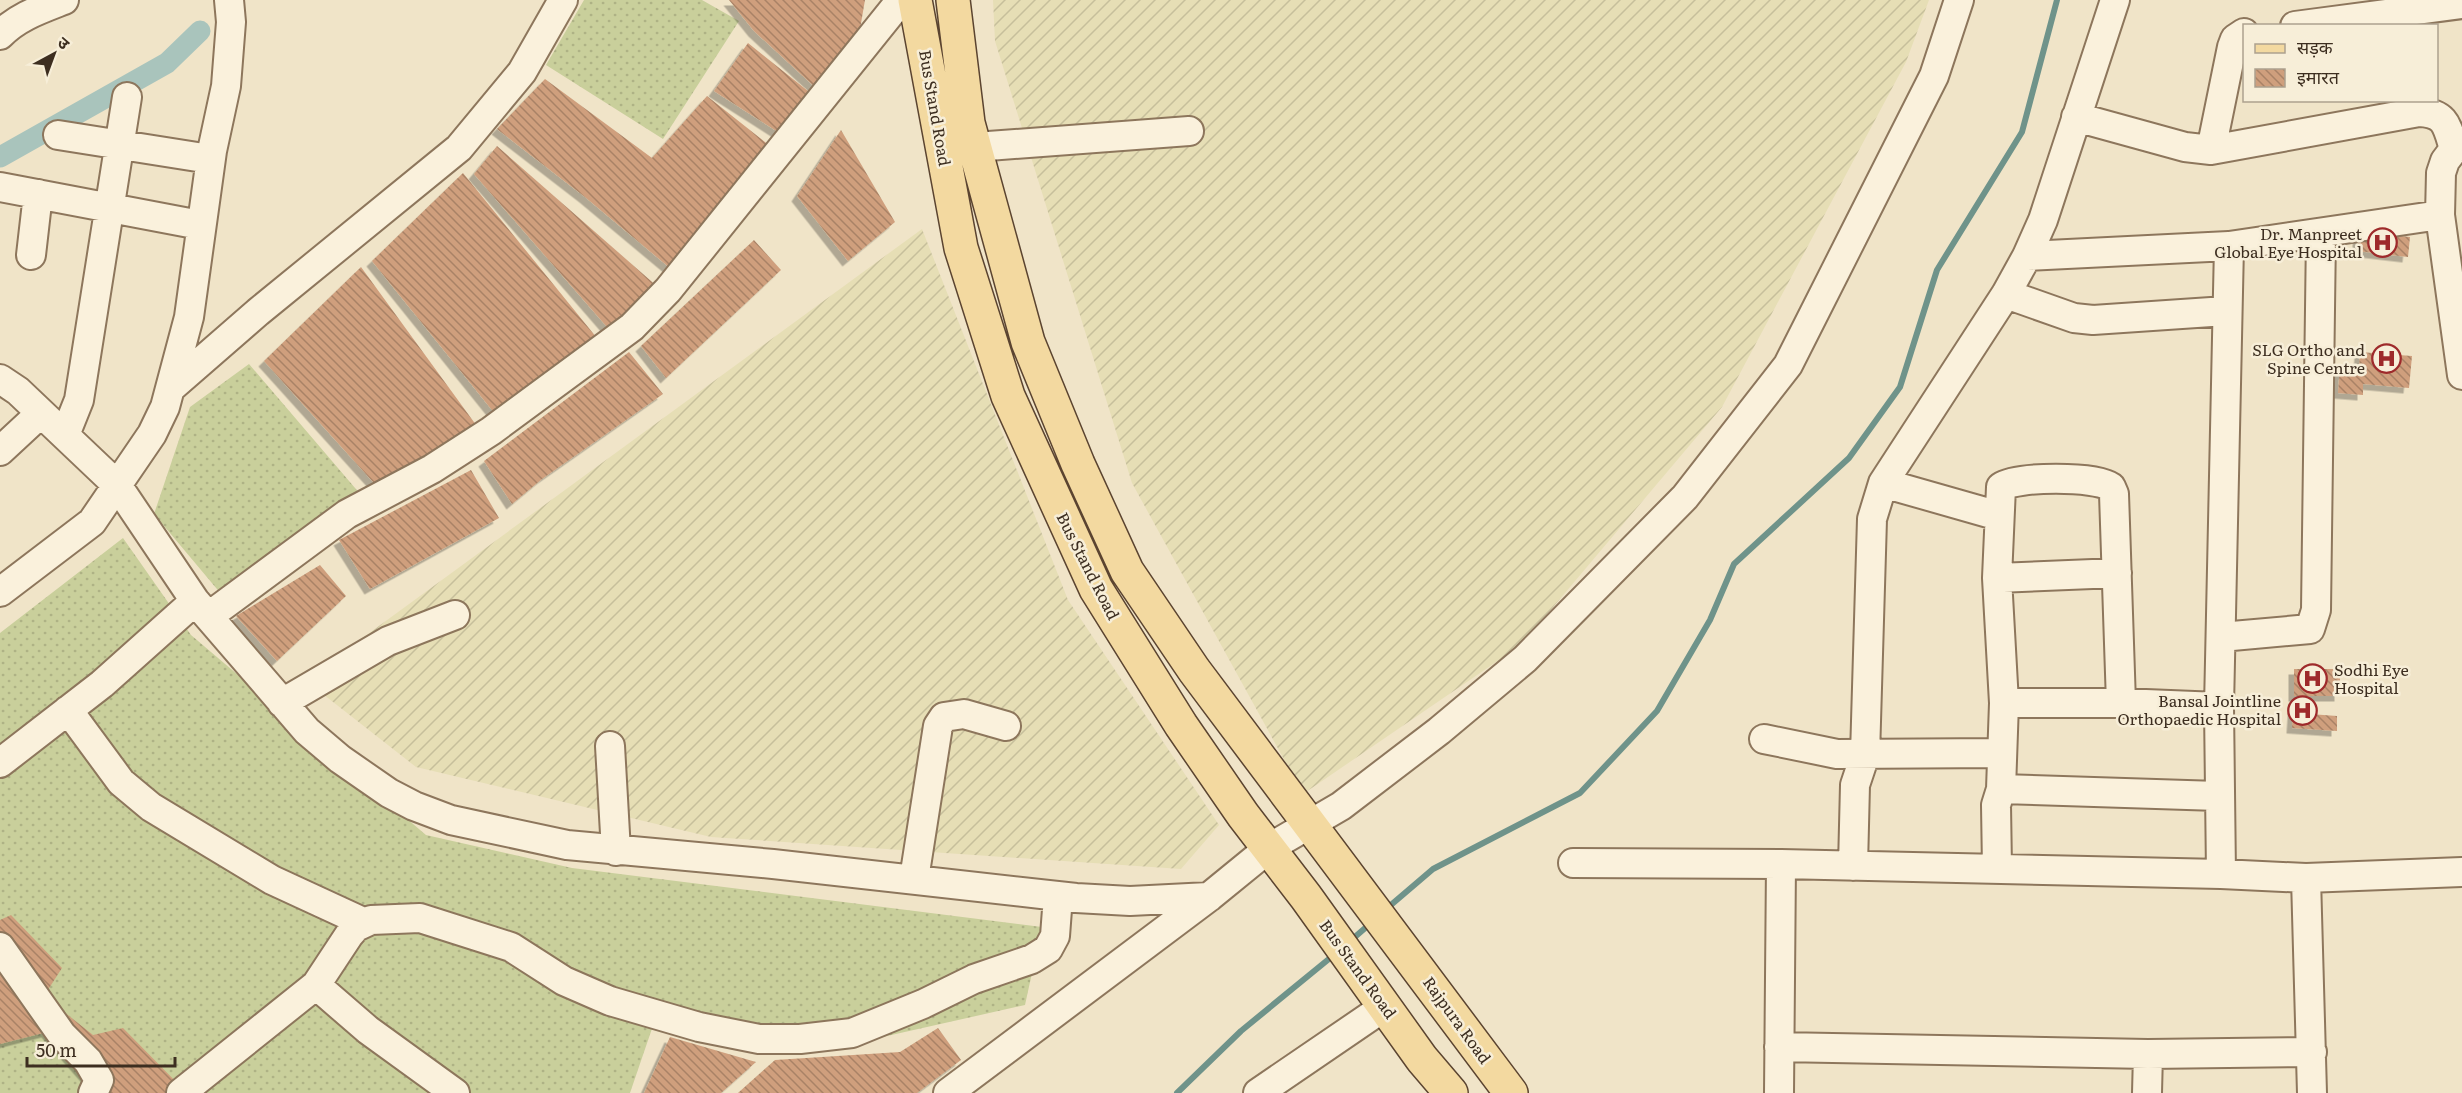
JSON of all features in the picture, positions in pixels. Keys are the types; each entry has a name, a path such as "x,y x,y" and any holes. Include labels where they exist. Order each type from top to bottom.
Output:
{"main road":[{"name":"Bus Stand Road","path":"915,0 961,248 1008,396 1096,589 1180,725 1243,815 1422,1059 1451,1093"},
{"name":"Bus Stand Road","path":"953,0 968,123 1028,342 1078,464 1127,571 1194,670 1403,947"},
{"name":"Rajpura Road","path":"1403,947 1510,1093"}],"street":[{"path":"0,35 36,10 64,0"},
{"path":"0,592 92,522 152,434 172,386 189,317 210,159 226,86 231,22 229,0"},
{"path":"172,386 258,312 459,148 522,72 563,0"},
{"path":"0,763 123,666 202,608 347,514 432,469 491,431 632,327 668,290 902,0"},
{"path":"948,1093 1209,897 1278,861 1317,836 1341,806 1526,659 1685,497 1788,365 1934,76 1959,0"},
{"path":"1853,866 1855,785 1865,755 1872,519 1883,483 2006,294 2027,256 2043,220 2115,0"},
{"path":"2310,24 2462,4"},
{"path":"2211,150 2232,47 2235,39 2243,34"},
{"path":"65,435 79,400 127,97"},
{"path":"2076,117 2185,147 2211,150 2419,112 2432,113 2443,119 2458,146 2443,167 2462,375"},
{"path":"975,147 1189,131"},
{"path":"58,135 210,159"},
{"path":"0,187 200,225"},
{"path":"31,255 38,194"},
{"path":"2027,256 2229,246 2321,234 2448,203"},
{"path":"2221,638 2310,629 2316,610 2321,234"},
{"path":"2221,873 2218,796 2219,707 2229,246"},
{"path":"2006,294 2064,315 2093,320 2226,311"},
{"path":"0,379 41,413 117,485 202,608 307,730 340,759 388,793 414,806 451,820 567,845 1130,902 1209,897"},
{"path":"0,451 41,413"},
{"path":"1997,868 1996,805 2001,789 2004,703 1997,578 1998,516 1999,493 2001,487 2008,482 2096,480 2106,483 2114,494 2121,703"},
{"path":"1883,483 1998,516"},
{"path":"1997,578 2116,573"},
{"path":"282,703 388,641 455,615"},
{"path":"2004,703 2121,703 2219,707"},
{"path":"68,710 121,782 151,807 272,880 363,922"},
{"path":"914,879 938,726 944,717 964,714 1006,726"},
{"path":"1764,739 1837,754 2002,753"},
{"path":"610,747 616,850"},
{"path":"2001,789 2218,796"},
{"path":"1573,863 1997,868 2221,873 2306,878 2462,872"},
{"path":"1779,1093 1781,864"},
{"path":"2306,878 2312,1093"},
{"path":"182,1093 316,985 349,935 363,922 393,917 420,918 511,947 564,981 610,1001 719,1031 759,1039 800,1039 852,1033 923,1004 974,979 1032,958 1048,949 1055,936 1058,896"},
{"path":"0,947 62,1035 96,1072 99,1080 93,1093"},
{"path":"316,985 368,1030 452,1092"},
{"path":"1258,1093 1375,994"},
{"path":"1779,1047 2148,1054 2312,1052"},
{"path":"2147,1093 2148,1054"}],"shaded area":[{"path":"993,0 1929,0 1906,62 1722,407 1521,645 1303,794 1132,483 995,41"},
{"path":"922,229 1068,600 1219,825 1181,869 711,837 416,767 305,680"}],"green space":[{"path":"584,0 702,0 739,21 663,139 546,65"},
{"path":"249,364 361,495 232,607 154,514 190,407"},
{"path":"123,538 191,635 426,835 572,868 1042,927 1025,1005 829,1049 657,1014 630,1093 0,1093 0,633"}],"building":[{"path":"729,0 865,0 860,29 817,89 754,31"},
{"path":"748,43 808,91 778,132 714,91"},
{"path":"545,79 652,158 707,96 770,146 716,207 670,268 585,197 497,129"},
{"path":"841,130 895,222 848,261 797,196"},
{"path":"497,146 659,288 614,335 474,174"},
{"path":"463,173 601,343 500,420 372,261"},
{"path":"2359,231 2410,237 2408,257 2357,251"},
{"path":"754,240 781,270 666,378 641,346"},
{"path":"361,267 479,429 383,493 264,361"},
{"path":"629,352 663,394 542,479 512,504 484,461"},
{"path":"2360,352 2412,356 2409,388 2363,384 2363,395 2338,393 2340,366 2359,367"},
{"path":"471,470 499,518 370,589 339,540"},
{"path":"320,565 346,596 277,661 236,616"},
{"path":"2294,669 2340,669 2340,696 2294,696"},
{"path":"2294,698 2311,700 2310,714 2337,716 2337,731 2292,728"},
{"path":"11,915 62,968 44,996 93,1035 123,1028 183,1089 179,1093 101,1093 47,1032 0,1044 0,920"},
{"path":"938,1028 961,1060 917,1093 738,1093 775,1060 900,1052"},
{"path":"670,1037 756,1062 721,1093 644,1093"}],"waterway":[{"path":"1385,910 1433,869 1580,793 1657,711 1710,620 1734,564 1849,458 1900,387 1937,270 2022,132 2057,0"},
{"path":"0,157 167,63 200,31"},
{"path":"1349,942 1371,923"},
{"path":"1177,1093 1241,1031 1335,954"}],"place":[{"name":"Dr. Manpreet Global Eye Hospital","path":"2383,243"},
{"name":"SLG Ortho and Spine Centre","path":"2386,359"},
{"name":"Sodhi Eye Hospital","path":"2313,679"},
{"name":"Bansal Jointline Orthopaedic Hospital","path":"2302,710"}]}
